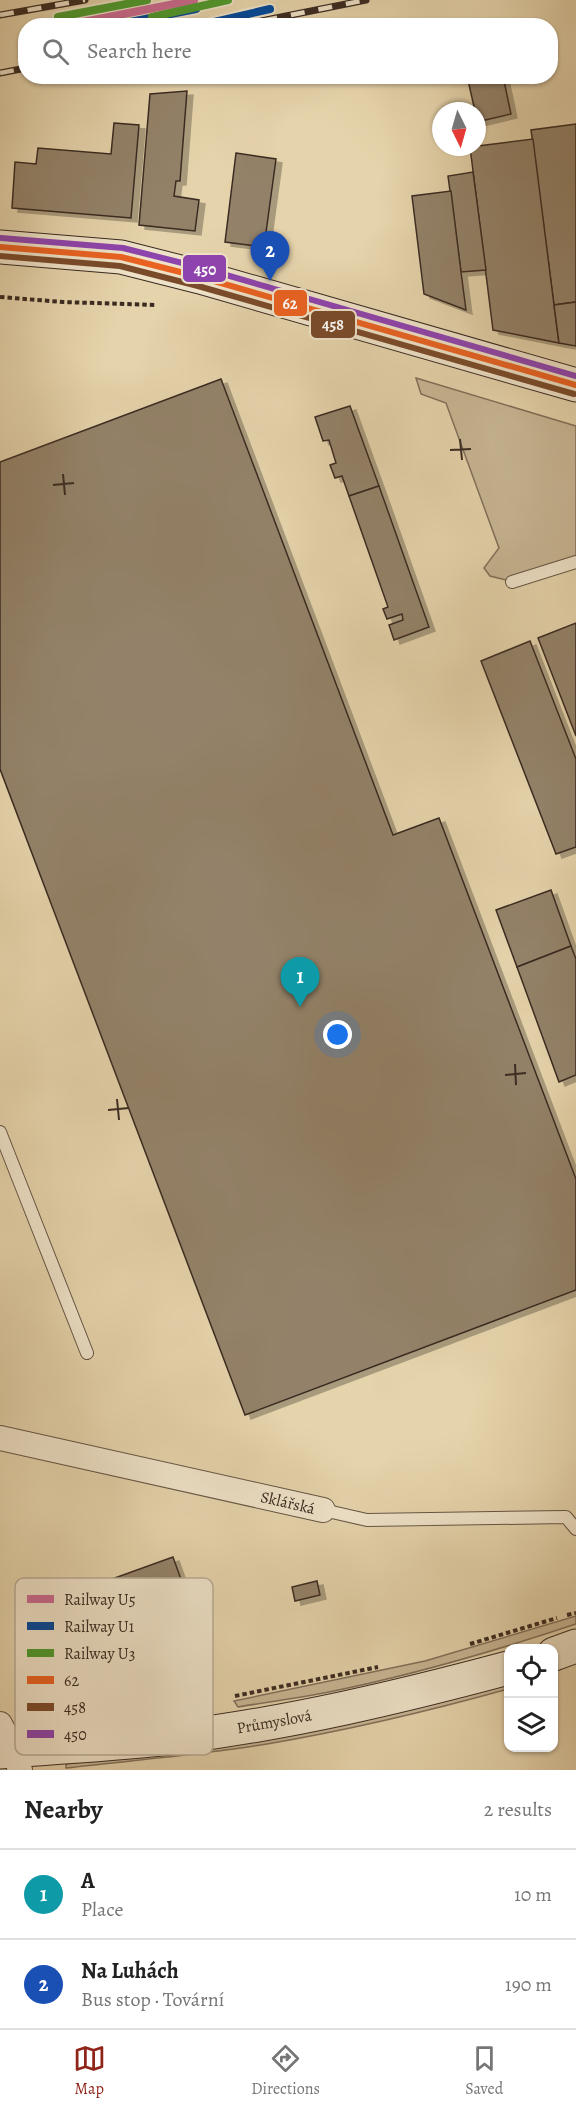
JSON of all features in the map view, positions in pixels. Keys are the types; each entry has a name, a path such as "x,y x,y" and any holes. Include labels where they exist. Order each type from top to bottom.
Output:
{"street":[{"path":"0,247 121,257 222,283 576,385"},
{"name":"Sklářská","path":"0,1438 322,1510"},
{"path":"558,1653 576,1646"},
{"name":"Průmyslová","path":"213,1732 277,1722 405,1696 504,1669"}],"lane":[{"path":"512,582 576,562"},
{"path":"0,1132 87,1353"},
{"name":"Sklářská","path":"322,1510 368,1520 566,1517 576,1529"}],"path":[{"path":"0,297 155,305"},
{"path":"463,1647 576,1613"},
{"path":"229,1697 383,1666"}],"shaded area":[{"path":"416,378 576,426 576,557 506,580 490,576 484,568 499,548 446,403 421,394"},
{"path":"576,1616 576,1624 513,1644 504,1644 504,1647 484,1653 392,1678 318,1694 238,1707 234,1701 425,1661"},
{"path":"504,1682 504,1690 419,1712 328,1733 213,1751 213,1743"},
{"path":"136,1755 181,1755 66,1768 66,1764"}],"building":[{"path":"469,84 505,84 511,114 486,120 486,102 473,102"},
{"path":"187,91 180,181 176,181 174,196 199,200 195,231 139,225 150,94"},
{"path":"114,123 139,125 131,218 12,208 15,162 36,164 38,148 111,154"},
{"path":"576,124 576,302 554,305 531,130"},
{"path":"533,139 559,343 493,330 471,156 486,156 486,145"},
{"path":"236,153 276,159 264,247 225,242"},
{"path":"473,172 486,270 461,272 448,176"},
{"path":"451,191 466,310 424,294 412,196"},
{"path":"576,302 576,346 559,343 554,305"},
{"path":"221,379 393,835 439,818 576,1179 576,1290 245,1415 0,769 0,462"},
{"path":"350,406 379,486 349,496 342,476 335,478 330,465 336,463 329,440 323,441 315,417"},
{"path":"379,486 429,627 394,640 389,625 403,620 402,614 387,619 383,609 388,607 349,496"},
{"path":"576,623 576,736 538,638"},
{"path":"530,641 576,759 576,847 556,854 481,661"},
{"path":"551,890 571,946 517,967 496,910"},
{"path":"571,946 576,959 576,1075 559,1082 517,967"},
{"path":"173,1557 181,1578 115,1578"},
{"path":"317,1581 320,1595 295,1601 292,1587"}],"railway":[{"path":"0,15 85,0"},
{"path":"276,18 366,0"},
{"path":"0,73 18,70"}],"rail line":[{"name":"U3","path":"58,17 147,0"},
{"name":"U5","path":"103,18 194,0"},
{"name":"U3","path":"152,17 228,0"},
{"name":"U1","path":"150,18 196,9"},
{"name":"U1","path":"231,18 270,9"}],"transit line":[{"name":"450","path":"1,238 123,248 202,268 576,376"},
{"name":"62","path":"0,247 121,257 200,277 576,385"},
{"name":"458","path":"0,256 120,266 198,286 574,394"}],"place":[{"name":"Na Luhách","path":"270,281"},
{"name":"A","path":"300,1007"}]}
